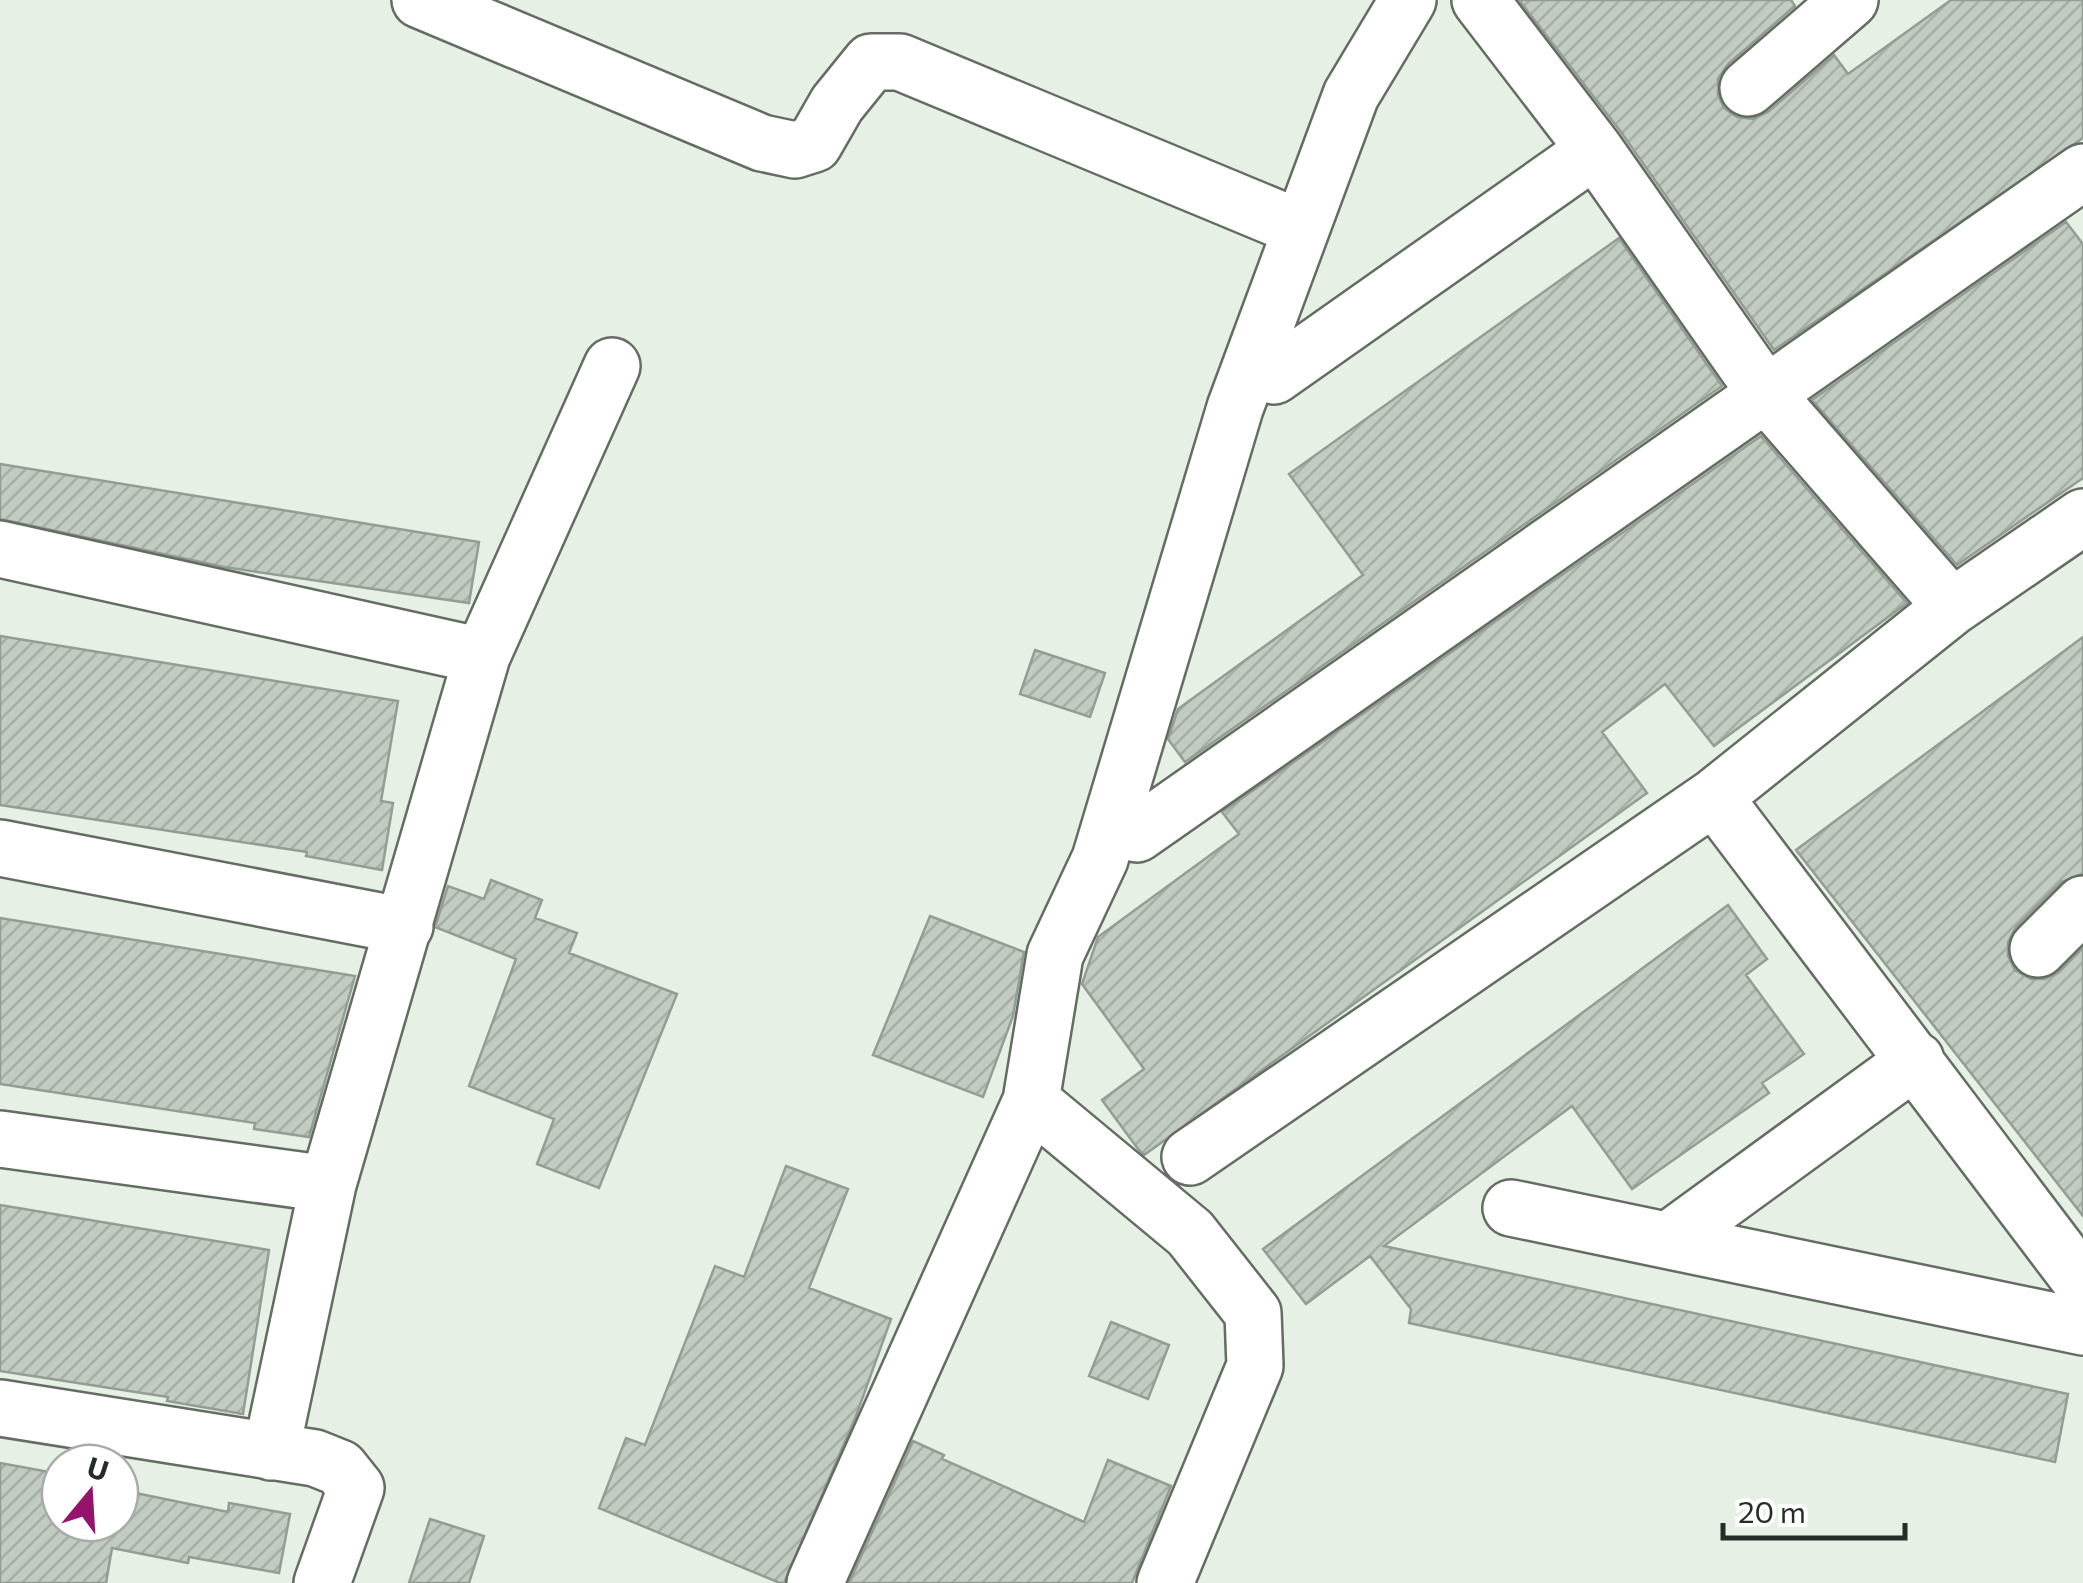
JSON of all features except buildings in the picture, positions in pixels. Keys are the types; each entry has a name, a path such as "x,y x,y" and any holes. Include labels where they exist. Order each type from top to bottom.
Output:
{"street":[{"path":"420,0 762,143 796,150 814,144 837,104 870,62 900,62 1300,228"},
{"path":"815,1583 1031,1102 1056,955 1100,859 1235,408 1351,95 1408,0"},
{"path":"1480,0 1595,150 1766,394 1952,607"},
{"path":"1748,88 1836,4"},
{"path":"1274,376 1595,150"},
{"path":"1137,834 2083,172"},
{"path":"272,1452 328,1184 482,656 612,366"},
{"path":"1190,1157 1714,797 1952,607 2083,516"},
{"path":"0,549 482,656"},
{"path":"1714,797 2083,1284"},
{"path":"0,848 406,926"},
{"path":"2038,949 2083,904"},
{"path":"1670,1239 1916,1060"},
{"path":"1031,1102 1190,1234 1253,1313 1255,1366 1165,1583"},
{"path":"0,1138 328,1184"},
{"path":"1511,1208 2083,1327"},
{"path":"0,1408 315,1458 340,1468 356,1488 322,1583"}]}
